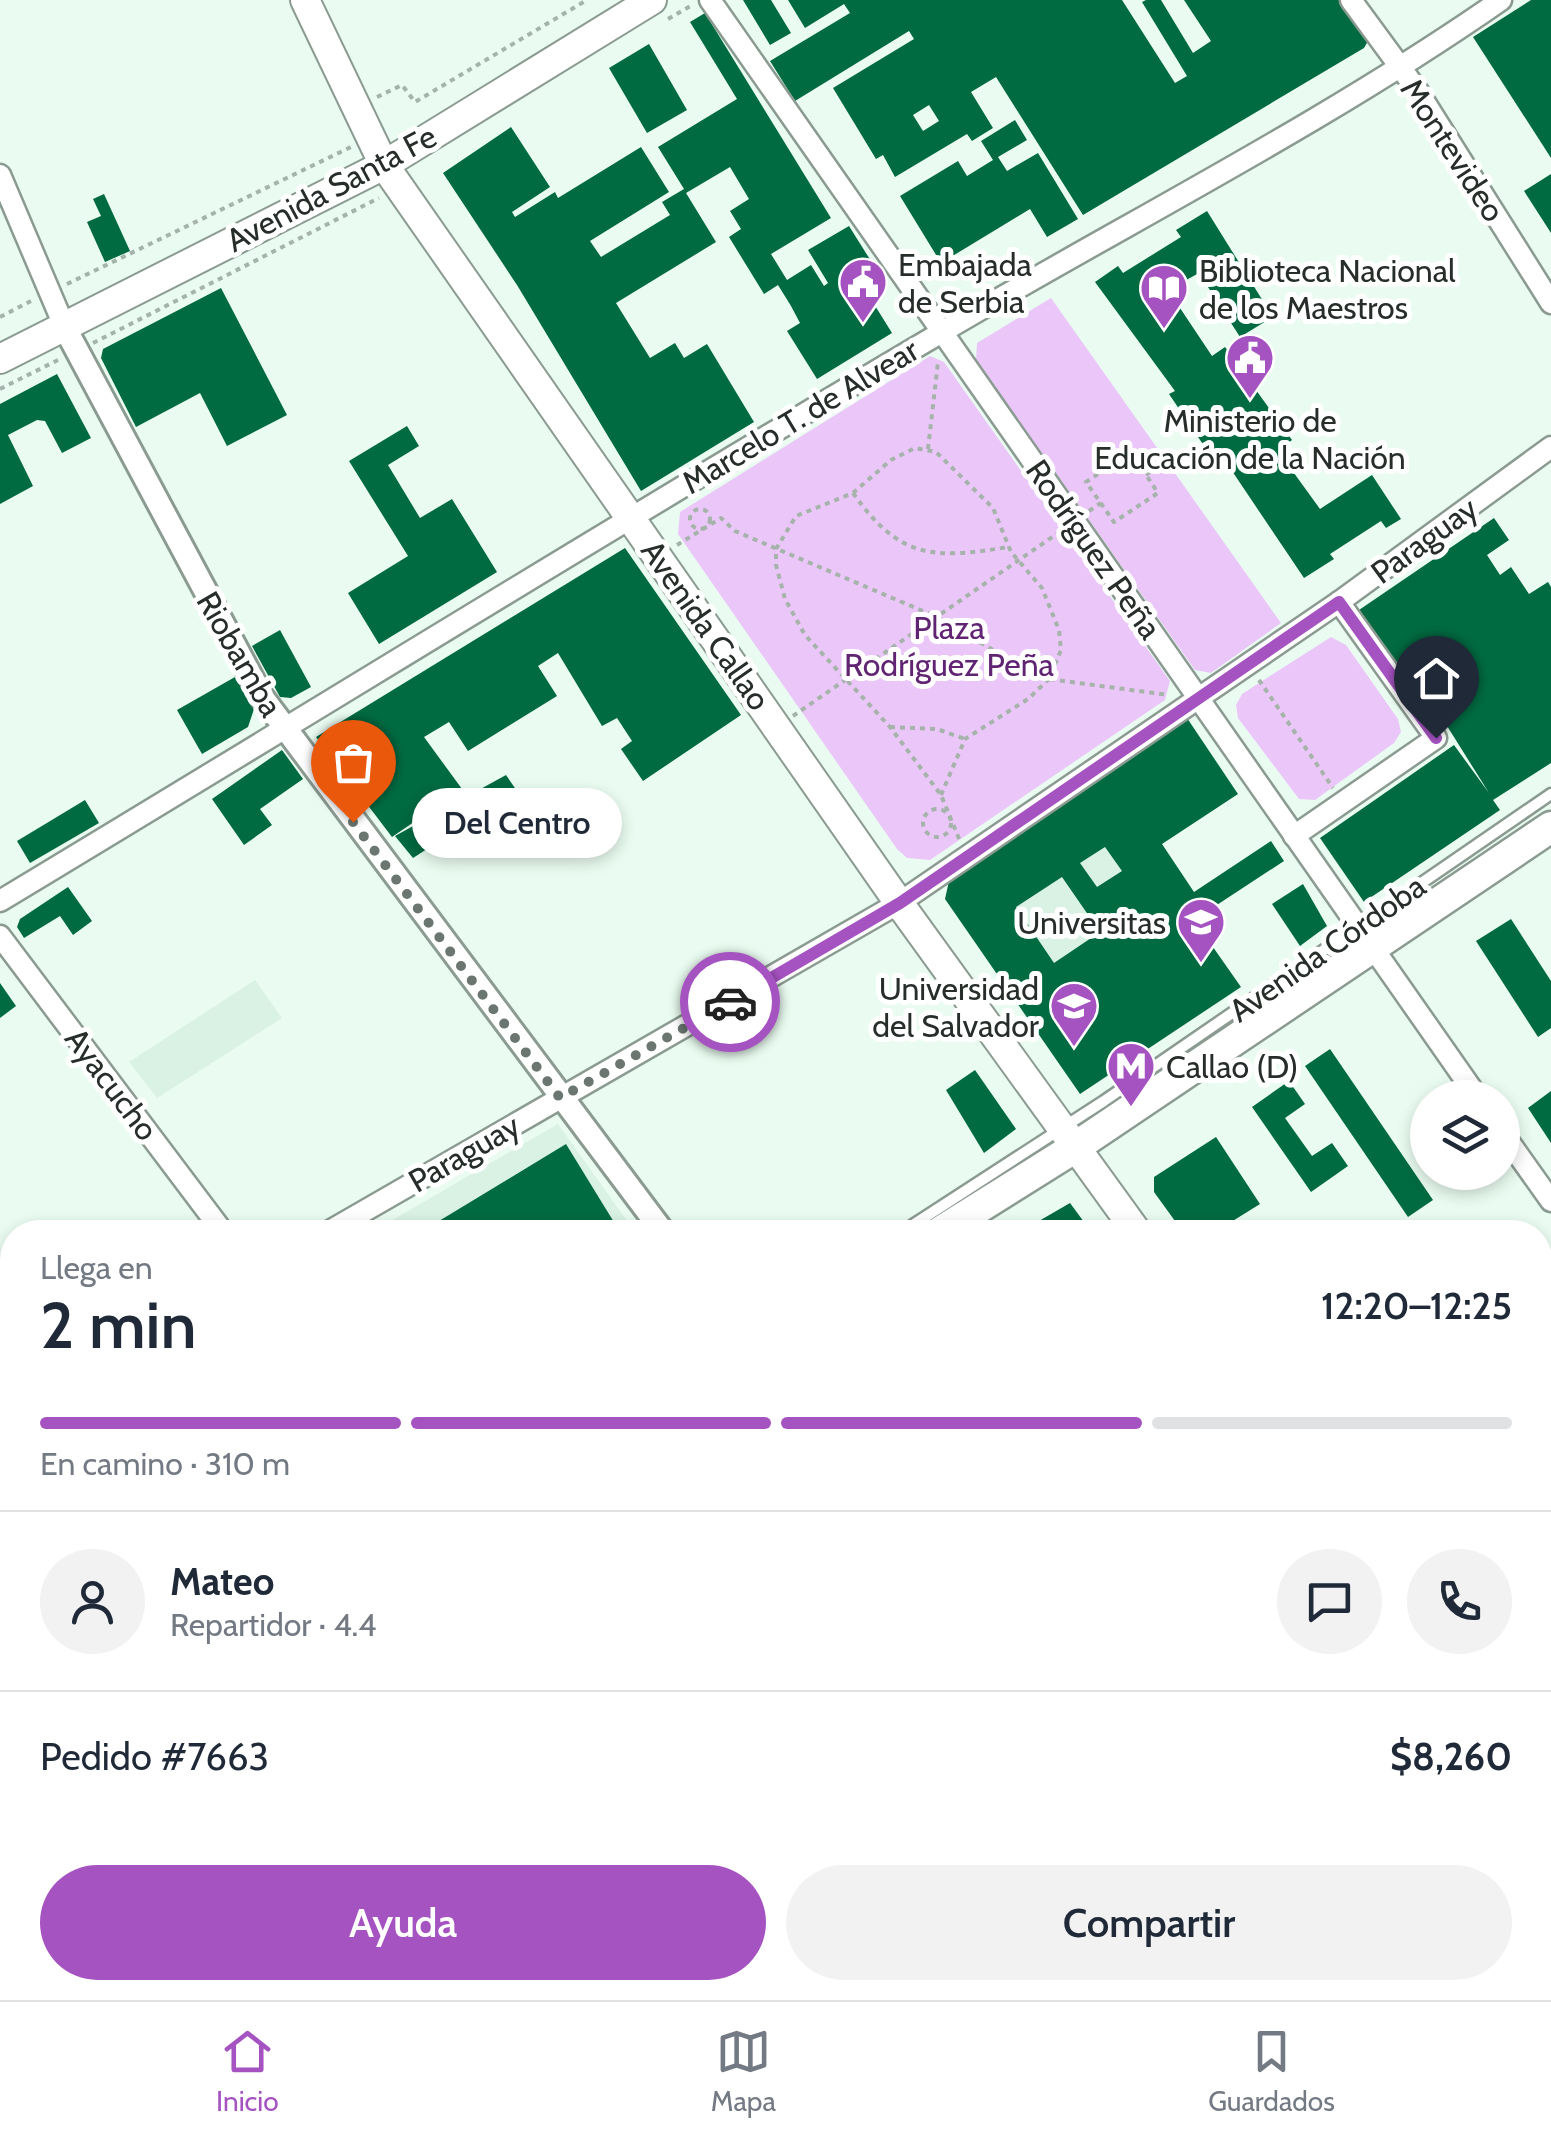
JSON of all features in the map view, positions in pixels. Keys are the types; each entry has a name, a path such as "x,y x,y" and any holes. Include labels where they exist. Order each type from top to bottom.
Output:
{"main road":[{"name":"Avenida Callao","path":"305,0 384,165 900,903 1128,1220"},
{"name":"Avenida Santa Fe","path":"0,359 384,165 652,0"},
{"name":"Avenida Córdoba","path":"956,1220 1067,1139 1365,938 1551,827"}],"street":[{"name":"Rodríguez Peña","path":"710,0 1465,1080"},
{"name":"Montevideo","path":"1351,0 1551,303"},
{"name":"Marcelo T. de Alvear","path":"0,900 941,332 1400,70 1501,0"},
{"name":"Riobamba","path":"0,175 46,294 246,671 284,730 654,1220"},
{"name":"Paraguay","path":"349,1220 900,903 1339,602 1551,447"},
{"path":"1294,836 1436,738 1339,602"},
{"name":"Ayacucho","path":"0,936 214,1220"},
{"path":"1520,1157 1551,1200"}],"lane":[{"name":"Avenida Córdoba","path":"1365,938 1551,794"},
{"name":"Avenida Córdoba","path":"923,1220 1067,1139"}],"path":[{"path":"356,107 402,84 415,102 587,0"},
{"path":"674,0 681,11"},
{"path":"0,317 357,144"},
{"path":"928,449 941,332"},
{"path":"941,795 965,739 1028,699 1048,679 1061,650 1059,630 1042,588 1009,546 993,508 960,472 928,449 902,452 853,493 796,516 776,549 779,582 795,618 817,651 890,727 941,795 967,858"},
{"path":"1146,474 1178,451"},
{"path":"1131,452 1146,474 1158,493 1114,522 1086,482 1131,452"},
{"path":"853,493 883,531 913,550 953,553 1009,546"},
{"path":"658,556 721,518 735,532 937,617 1048,679 1199,697"},
{"path":"777,728 1074,521"},
{"path":"1248,664 1343,802"},
{"path":"890,727 937,729 965,739"},
{"path":"931,810 940,810 950,818 948,832 940,836 927,833 923,825 931,810"}],"shaded area":[{"path":"1164,733 1151,851 1102,884 1087,912 1107,943 1034,1025 949,881"},
{"path":"255,980 282,1018 157,1098 129,1062"},
{"path":"558,1124 626,1220 393,1220"}],"green space":[{"path":"1051,298 1281,623 1211,673 1195,670 976,360 977,343"},
{"name":"Plaza Rodríguez Peña","path":"930,356 944,362 1170,681 1165,700 930,860 907,858 897,849 678,534 680,512"},
{"path":"1331,637 1346,645 1398,719 1401,732 1394,743 1315,800 1299,799 1238,718 1236,705 1242,694"}],"building":[{"path":"743,0 771,0 791,33 770,45"},
{"path":"788,0 1122,0 1175,83 1187,76 1142,2 1146,0 1161,0 1193,53 1211,41 1184,0 1344,0 1367,33 1368,41 1364,48 1083,215 996,77 971,92 993,128 972,141 967,134 895,177 883,155 876,159 833,88 914,39 909,31 795,101 770,61 850,13 844,4 805,28","holes":["929,105 939,121 923,131 913,115"]},
{"path":"1531,0 1551,0 1551,158 1473,37"},
{"path":"705,13 831,218 771,254 787,280 811,265 824,286 828,283 808,250 849,226 886,285 869,296 892,333 817,379 787,331 800,323 778,285 764,294 729,237 741,229 730,211 749,199 730,167 686,193 716,242 616,303 650,358 675,343 684,358 707,344 754,422 641,491 517,285 443,173 511,127 550,187 512,212 515,217 555,192 558,198 641,147 669,192 590,241 601,257 670,215 662,202 684,189 658,147 737,99 690,22"},
{"path":"649,44 687,110 647,133 609,68"},
{"path":"1015,120 1027,140 998,157 1007,171 1038,153 1078,219 1047,237 1030,209 941,263 900,196 958,161 967,176 993,160 981,141"},
{"path":"1551,174 1551,233 1524,191"},
{"path":"104,194 130,251 105,262 87,222 101,216 93,199"},
{"path":"1207,211 1273,317 1240,337 1199,273 1168,290 1212,356 1225,347 1292,440 1278,451 1320,509 1372,475 1401,519 1386,528 1381,521 1330,554 1334,559 1304,578 1228,465 1221,471 1169,394 1175,391 1095,282 1118,266 1123,273 1181,237 1176,230"},
{"path":"221,288 287,415 227,446 200,393 136,427 101,358 103,349"},
{"path":"57,374 91,438 62,453 45,421 37,420 8,435 33,486 0,504 0,404"},
{"path":"407,426 419,446 388,465 420,518 452,499 497,572 379,644 348,593 408,556 349,461"},
{"path":"1494,518 1509,540 1487,555 1500,575 1511,567 1529,594 1548,582 1551,587 1551,763 1493,800 1500,810 1364,902 1320,838 1454,745 1489,793 1412,670 1405,675 1359,610"},
{"path":"625,548 741,715 643,781 621,749 632,741 617,718 602,726 558,653 538,666 557,696 468,751 449,722 424,737 462,789 392,837 316,737"},
{"path":"280,630 311,687 291,698 280,697 252,646"},
{"path":"235,677 254,709 248,727 202,754 177,710"},
{"path":"1187,718 1238,794 1162,844 1194,892 1271,841 1284,861 1194,920 1241,987 1080,1094 945,899 949,881","holes":["1105,847 1122,871 1097,887 1080,863","1062,877 1100,932 1054,963 1016,907"]},
{"path":"282,750 303,779 260,809 272,825 244,845 212,799"},
{"path":"506,775 517,791 413,858 395,836"},
{"path":"85,800 99,823 30,863 17,841"},
{"path":"1303,884 1327,926 1300,946 1272,904"},
{"path":"68,887 92,921 73,935 60,916 24,938 17,927 20,919"},
{"path":"1511,919 1551,981 1551,1028 1538,1037 1476,941"},
{"path":"0,983 16,1006 0,1018"},
{"path":"1330,1049 1410,1166 1410,1190 1426,1190 1433,1200 1408,1217 1305,1066"},
{"path":"975,1070 1016,1129 984,1153 946,1090"},
{"path":"1289,1081 1305,1104 1285,1118 1312,1156 1332,1143 1348,1166 1311,1192 1252,1107"},
{"path":"1551,1091 1551,1143 1528,1108"},
{"path":"1216,1137 1260,1204 1234,1220 1174,1220 1154,1192 1154,1177"},
{"path":"566,1144 613,1220 441,1220"},
{"path":"1070,1203 1083,1220 1041,1220"}],"way so far":[{"path":"353,822 560,1098 730,1002"}],"place":[{"name":"Embajada de Serbia","path":"863,324"},
{"name":"Biblioteca Nacional de los Maestros","path":"1164,330"},
{"name":"Ministerio de Educación de la Nación","path":"1250,400"},
{"name":"Del Centro","path":"353,822"},
{"name":"Universitas","path":"1201,964"},
{"name":"Universidad del Salvador","path":"1074,1048"},
{"name":"Callao (D)","path":"1131,1108"}],"route":[{"path":"730,1002 900,903 1339,602 1436,738"}]}
